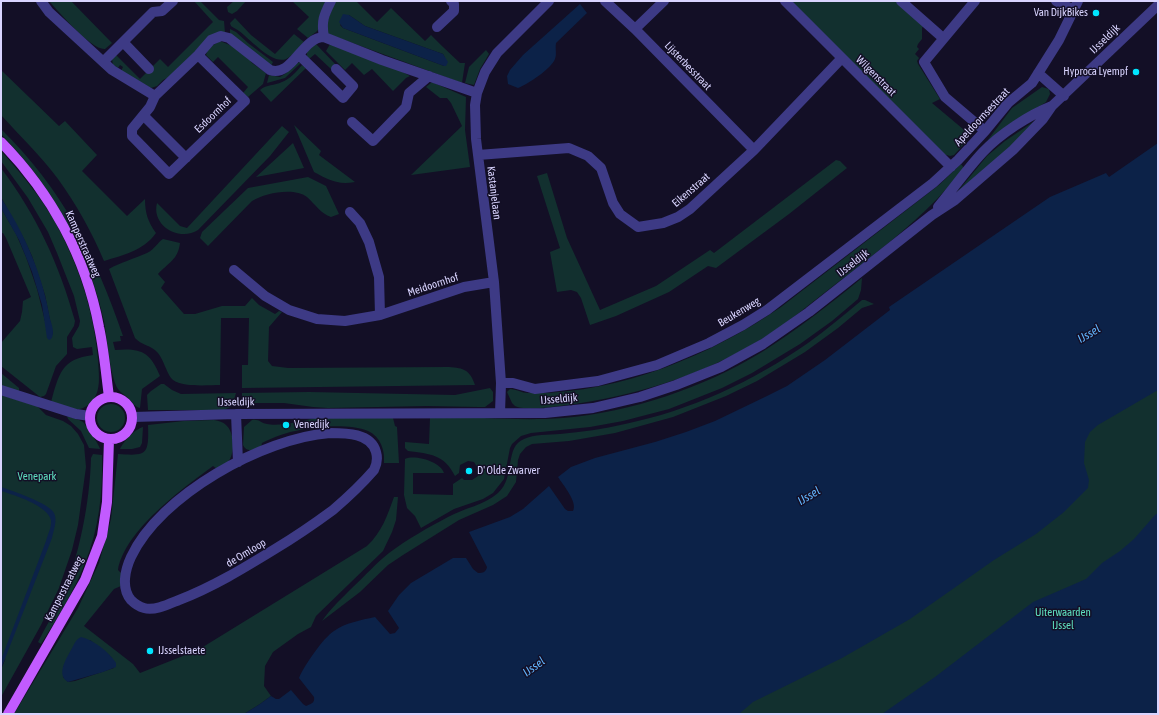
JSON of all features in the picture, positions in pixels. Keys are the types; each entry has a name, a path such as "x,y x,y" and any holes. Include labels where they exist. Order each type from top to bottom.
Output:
{"main road":[{"name":"Kamperstraatweg","path":"1,142 15,156 42,191 65,228 74,248 82,267 100,328 109,397"},
{"path":"109,397 117,398 128,404 133,418 127,433 115,440 96,434 92,428 90,416 92,408 97,402 109,397"},
{"name":"Kamperstraatweg","path":"8,714 85,580 102,536 107,502 109,439"}],"street":[{"path":"41,1 49,12 104,61 112,70 155,96"},
{"path":"104,61 152,12 162,11 173,1"},
{"path":"331,1 323,19 322,26 324,37 477,93"},
{"name":"Kastanjelaan","path":"500,414 501,383 494,282 478,155 475,105 477,93 485,72 497,53 548,1"},
{"name":"Lijsterbesstraat","path":"605,1 635,29 754,150"},
{"path":"635,29 664,1"},
{"name":"Wilgenstraat","path":"785,1 841,59 951,167"},
{"path":"900,1 943,38"},
{"path":"975,1 924,62 946,97 985,131"},
{"path":"1056,1 1076,5"},
{"path":"437,28 454,11 454,2"},
{"name":"Apeldoornsestraat","path":"951,167 985,131 1008,103 1032,83 1059,40 1076,5"},
{"name":"IJsseldijk","path":"133,418 236,414 401,412 500,414 545,413 593,408 648,395 721,367 764,344 809,312 932,215 955,200 1013,150 1043,119 1052,106 1158,5"},
{"name":"Esdoornhof","path":"198,55 245,101 169,174 132,136 132,128 144,116 155,96 198,55 211,40 221,36 229,38 270,70 275,72 283,70 314,39 324,37"},
{"path":"123,42 149,69"},
{"path":"299,55 343,98 353,86 336,69"},
{"name":"Eikenstraat","path":"478,155 569,148 588,156 601,168 613,204 620,214 638,226 663,223 678,217 690,209 754,150 841,59"},
{"path":"1038,73 1064,96"},
{"path":"352,122 373,141 406,107 409,93 429,76"},
{"name":"IJsseldijk","path":"932,215 983,151 1004,134 1038,111 1052,106"},
{"path":"144,116 186,158"},
{"name":"Beukenweg","path":"501,383 513,382 535,389 598,381 657,365 709,343 767,310 927,188 951,167"},
{"path":"350,212 360,223 369,242 379,277 380,315"},
{"name":"Meidoornhof","path":"234,270 265,296 289,310 317,319 345,321 380,315 464,287 494,282"},
{"path":"1,390 76,414 90,416"},
{"path":"236,414 238,462"},
{"name":"de Omloop","path":"336,433 366,439 375,449 377,461 374,470 365,481 332,510 296,536 249,566 202,590 163,606 143,608 131,600 125,588 125,575 127,566 135,549 142,539 164,515 185,496 207,480 238,462 257,453 285,443 316,434 336,433"}],"green space":[{"path":"49,1 71,1 112,43 105,49 99,48 76,30"},
{"path":"194,1 200,1 219,20 224,21 225,33 208,38 171,76 163,80 157,86 151,88 121,71 123,67 120,65 118,68 113,65 112,59 115,54 140,79 160,59 168,67 213,22"},
{"path":"234,1 246,1 237,11 232,14 228,12 227,7"},
{"path":"292,1 328,1 319,29 308,38 297,29 309,17"},
{"path":"335,1 356,1 377,22 391,8 425,41 431,35 460,63 465,63 462,83 328,34 325,28","holes":["349,15 365,26 443,54 445,58 444,66 343,28 340,25"]},
{"path":"790,1 896,1 924,25 922,28 922,39 917,47 919,49 915,54 919,58 917,61 918,64 940,99 932,103 963,129 974,128 975,130 967,139 965,138 963,141 965,143 954,155 950,156 943,154"},
{"path":"235,18 251,35 275,54 294,34 304,42 286,59 280,60 274,58 261,50 238,30 231,26 230,23"},
{"path":"230,29 236,32 273,62 271,66 230,34"},
{"path":"220,41 237,48 248,57 252,63 266,73 263,84 248,97 243,93 248,87 218,57 213,62 206,55 208,48"},
{"path":"315,43 337,66 332,70 315,54 309,59 307,56 307,52"},
{"path":"330,44 401,71 410,76 393,91 372,69 364,75 352,63 345,70 326,51"},
{"path":"486,50 489,54 480,69 474,85 465,83 469,67"},
{"path":"302,62 285,78 267,83 269,75 280,77"},
{"path":"302,65 306,68 271,102 260,90 288,79"},
{"path":"1,70 59,126 65,121 97,155 82,171 127,216 145,199 148,217 156,233 151,239 132,252 104,261 83,218 58,179 38,154 1,115"},
{"path":"432,82 466,97 465,130 470,167 411,175 462,126 447,98 440,98 426,87"},
{"path":"1042,87 1049,89 1050,94 1046,102 987,141 1012,108"},
{"path":"1042,116 1012,146 954,196 987,156 1005,141"},
{"path":"294,125 321,151 319,155 355,182 343,183 333,181 314,172"},
{"path":"282,126 289,132 270,156 198,230 191,233 176,233 168,230 158,219 156,211 157,203 180,226 187,228"},
{"path":"1,129 23,152 42,176 75,225 101,278 123,336 120,336 121,341 113,342 115,350 131,350 143,353 152,361 160,376 142,389 140,408 135,406 120,392 115,383 104,321 97,294 78,244 52,197 19,154 1,134"},
{"path":"293,143 304,168 256,177"},
{"path":"1,151 44,204 56,224 72,256 84,290 96,342 99,380 97,393 94,399 83,408 71,409 51,402 56,383 63,370 74,360 93,355 92,347 77,349 73,347 72,338 79,326 80,321 74,296 48,232 28,198 1,161"},
{"path":"836,160 840,161 847,168 789,214 716,268 708,266 669,292 616,316 590,325 581,298 577,292 571,290 557,292 550,252 560,248 537,176 547,173 567,238 600,310 656,286 710,250 714,253"},
{"path":"961,164 964,168 938,198 902,232 791,319 772,333 741,351 697,372 628,394 546,408 520,408 512,403 507,392 510,389 528,393 561,392 628,380 693,356 724,341 781,307 939,185"},
{"path":"1,168 26,204 46,241 62,280 75,321 74,326 67,337 67,354 56,366 46,394 40,397 1,366 1,343 20,321 23,301 31,297 6,238 3,233 1,233 1,208 16,234 26,257 37,289 45,321 53,335 45,295 32,256 1,197"},
{"path":"308,177 326,186 339,214 331,217 327,216 307,197 295,192 280,192 252,201 208,246 200,238 202,232 248,188"},
{"path":"163,239 180,243 175,257 158,274 165,282 161,288 184,314 195,314 222,306 245,306 252,298 259,305 275,314 279,311 282,312 269,327 268,361 272,366 288,368 454,367 469,373 475,385 242,388 242,365 248,365 249,318 221,318 220,385 187,385 175,381 169,375 158,353 135,338 109,269 147,253"},
{"path":"862,278 861,290 858,299 832,321 800,344 752,373 722,388 669,409 623,421 590,427 531,433 521,436 512,444 510,448 504,479 493,493 483,499 454,509 421,528 415,516 407,508 404,495 405,459 421,458 433,462 442,469 444,473 413,473 413,494 453,495 453,484 462,478 464,480 472,480 478,476 479,470 474,462 468,461 460,465 459,473 455,476 446,463 436,456 408,451 405,448 405,442 429,444 430,418 563,418 615,410 666,396 716,377 762,352 788,335"},
{"path":"862,300 874,304 862,308 805,352 757,381 726,396 673,417 615,433 569,441 532,444 526,447 520,454 518,460 516,482 507,496 493,505 459,520 388,565 360,592 322,621 333,607 389,553 441,521 454,514 487,501 498,493 507,479 514,449 518,443 524,439 537,435 560,434 617,426 697,403 743,382 787,357 822,333"},
{"path":"1,373 19,388 19,392 1,386"},
{"name":"Uiterwaarden IJssel","path":"1158,382 1158,714 676,714"},
{"path":"161,384 164,384 181,394 236,393 232,406 224,410 148,410 147,395"},
{"path":"490,388 493,392 493,401 485,407 427,406 328,408 284,403 247,403 242,398 242,393 309,392 455,395"},
{"name":"Venepark","path":"1,395 37,406 46,415 63,421 71,426 78,434 84,445 86,467 78,525 72,550 59,588 41,625 1,697 1,669 6,658 1,666"},
{"path":"111,404 121,408 125,418 121,428 111,432 101,428 97,418 101,408"},
{"path":"67,416 83,422 100,449 89,448 81,431 68,419"},
{"path":"315,418 393,418 395,426 397,427 399,463 384,463 383,449 376,437 368,431 353,427 325,427 285,433 262,443 261,447 253,450 246,449 243,445 244,427 252,420 278,425"},
{"path":"214,420 225,424 229,428 232,436 232,455 226,464 217,469 213,466 171,498 143,526 131,540 123,555 118,570 121,573 121,586 114,589 84,626 133,664 140,673 198,650 367,546 377,535 394,497 398,497 396,520 383,551 316,616 311,627 298,634 273,652 265,666 264,686 271,696 244,714 14,714 78,608 99,563 111,519 118,454 135,455 144,452 147,448 148,442 148,425 184,421","holes":["90,640 111,657 114,668 75,681 68,682 63,677 63,667"]},
{"path":"143,427 142,443 140,447 120,449 136,430"},
{"path":"93,454 102,455 101,496 94,537 76,584 41,644 38,642 61,598 78,548 86,511 91,458"}],"water":[{"path":"580,4 587,13 556,43 556,57 553,63 533,80 518,88 508,84 507,76 510,70 523,55"},
{"path":"343,14 349,15 365,26 443,54 448,62 446,66 444,66 343,28 339,22"},
{"name":"IJssel","path":"1158,143 1158,390 1098,425 1090,432 1085,442 1084,463 1089,480 1088,488 1064,512 1036,534 994,560 910,619 842,658 753,702 739,714 244,714 271,696 279,699 291,690 306,706 312,703 314,701 314,697 299,678 319,646 334,631 343,626 375,617 390,634 395,633 399,628 388,611 399,595 411,583 453,558 466,558 473,569 478,573 485,571 487,567 469,532 510,517 523,509 549,486 565,509 568,511 573,511 574,507 572,498 558,477 571,467 595,458 686,432 715,421 787,386 825,360 890,310 889,307 1050,197 1106,173 1109,177"},
{"path":"1,198 18,226 38,271 53,329 53,335 49,340 47,338 42,305 32,272 19,240 1,208"},
{"path":"1,487 45,505 51,509 56,519 52,538 1,669 1,660 46,541 51,520 48,515 37,505 1,491"},
{"path":"1158,513 1158,714 882,714 935,677 1033,602 1086,579 1102,563 1134,539"},
{"path":"81,637 91,641 105,651 116,663 116,667 68,682 64,679 62,671 63,667 75,643"}],"place":[{"name":"Van DijkBikes","path":"1096,13"},
{"name":"Hyproca Lyempf","path":"1136,72"},
{"name":"Venedijk","path":"286,425"},
{"name":"D' Olde Zwarver","path":"469,471"},
{"name":"IJsselstaete","path":"150,651"}]}
